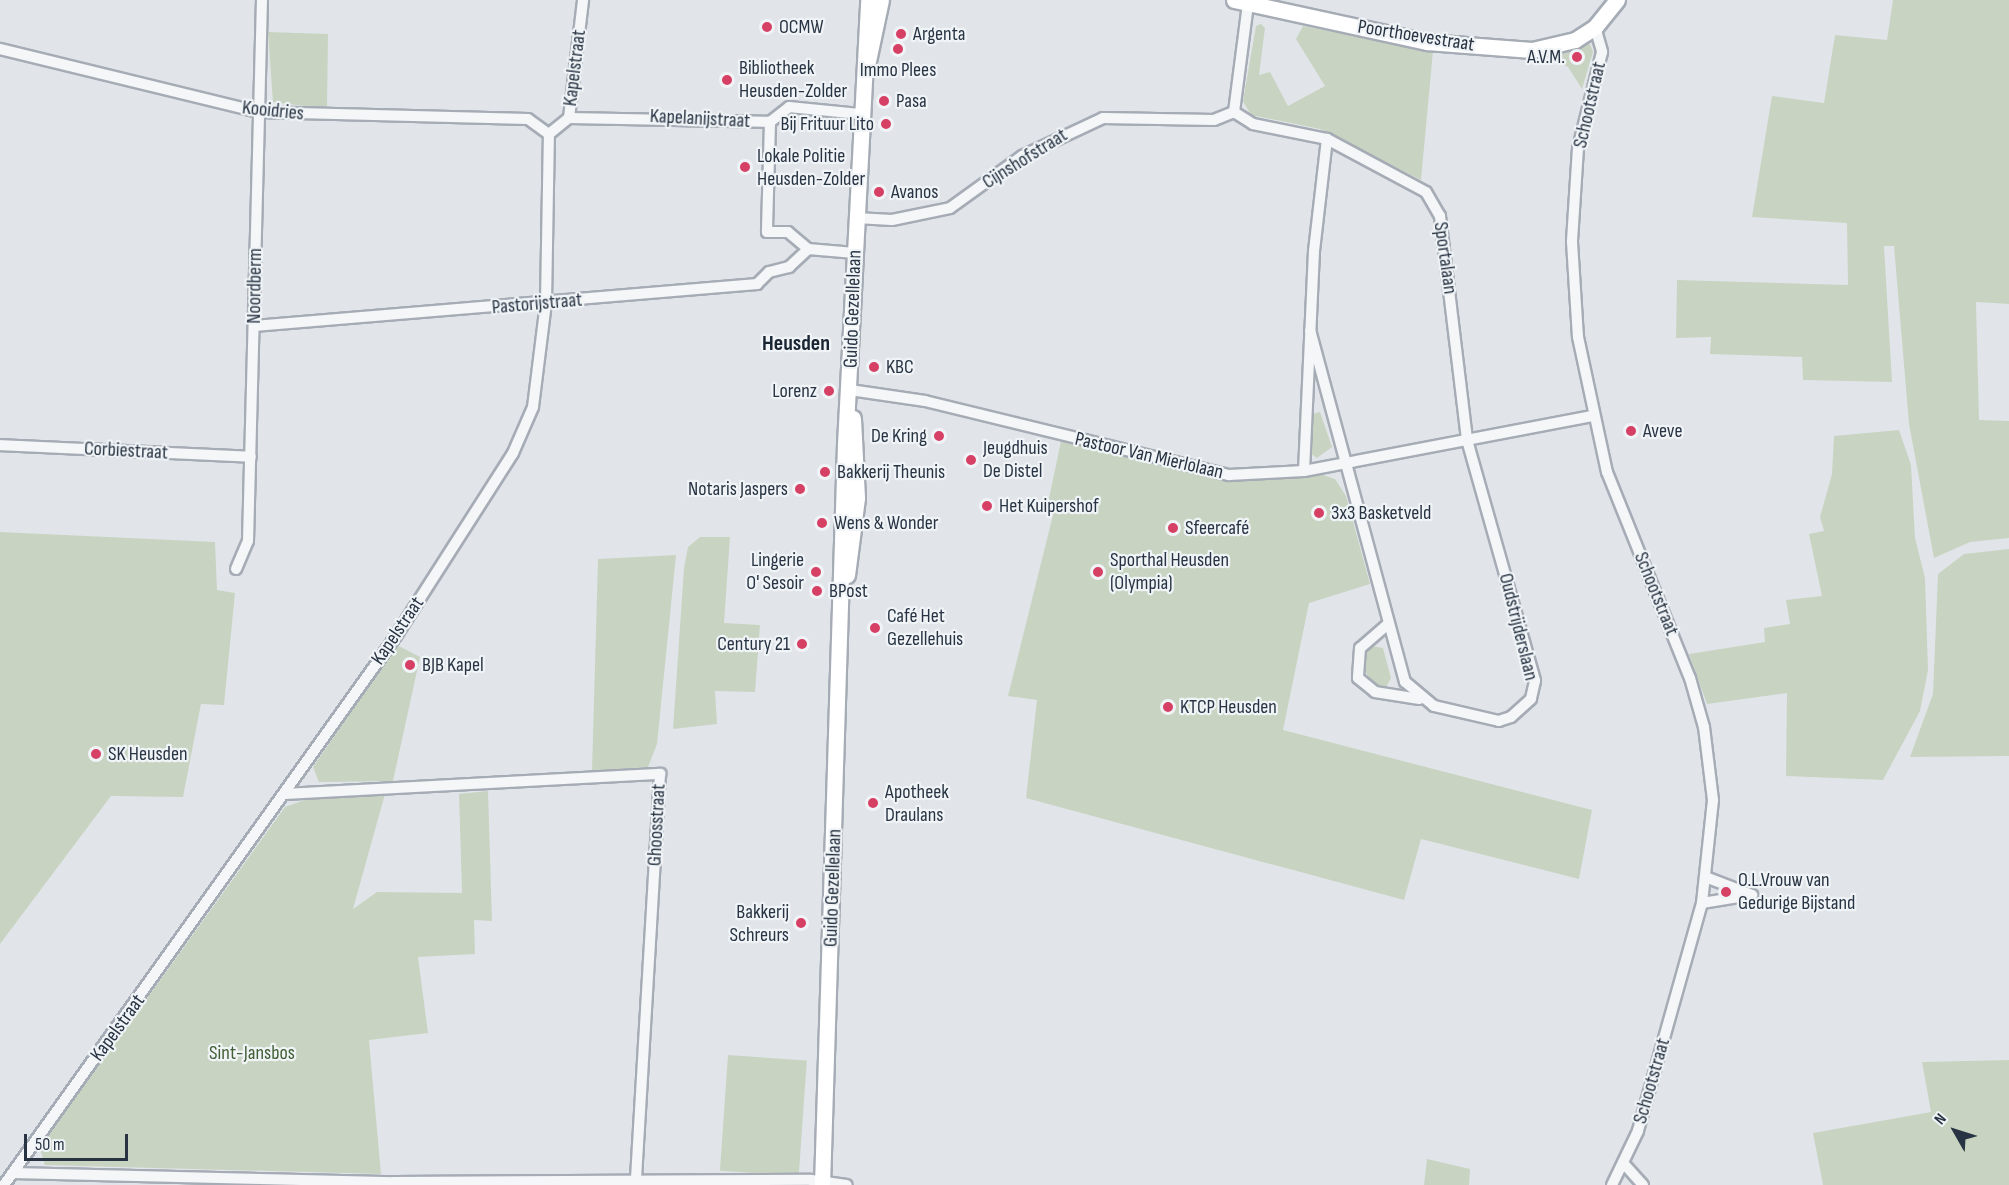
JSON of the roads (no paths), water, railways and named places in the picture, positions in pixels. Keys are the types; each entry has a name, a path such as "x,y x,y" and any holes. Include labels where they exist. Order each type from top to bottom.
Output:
{"main road":[{"path":"866,69 868,0"},
{"path":"866,69 880,0"},
{"path":"1595,27 1617,0"},
{"name":"Poorthoevestraat","path":"1241,2 1284,5 1427,42 1511,49 1552,48 1595,27"},
{"name":"Guido Gezellelaan","path":"822,1183 860,114 866,69"}],"street":[{"name":"Noordberm","path":"236,569 248,541 262,0"},
{"name":"Kapelstraat","path":"4,1185 285,795 396,636 513,453 532,407 546,302 549,134 569,118 583,0"},
{"path":"1234,112 1241,2"},
{"name":"Schootstraat","path":"1595,27 1602,52 1578,148 1572,242 1578,338 1591,416 1704,726 1713,800 1708,878 1702,903 1624,1165 1612,1185"},
{"name":"Kooidries","path":"0,49 259,112 528,119 549,134"},
{"name":"Kapelanijstraat","path":"569,118 658,116 770,122 789,106 860,114"},
{"name":"Sportalaan","path":"1234,112 1253,124 1327,139 1426,192 1435,204 1467,440"},
{"name":"Cijnshofstraat","path":"856,218 892,220 950,208 1022,156 1103,118 1214,120 1234,112"},
{"path":"770,122 767,232 788,232 808,249 855,253"},
{"path":"1304,471 1310,331 1327,139"},
{"name":"Pastorijstraat","path":"254,326 757,284 769,272 789,267 808,249"},
{"path":"1310,331 1342,463 1405,682 1419,699"},
{"name":"Pastoor Van Mierlolaan","path":"850,395 926,401 1208,472 1259,476 1304,471 1591,416"},
{"name":"Oudstrijderslaan","path":"1388,624 1360,648 1358,678 1375,692 1419,699 1498,721 1523,708 1535,681 1467,440"},
{"name":"Corbiestraat","path":"0,445 251,457"},
{"name":"Ghoosstraat","path":"285,795 660,774 636,1179"},
{"path":"1702,903 1752,895 1708,878"},
{"path":"1624,1165 1643,1185"},
{"path":"13,1173 394,1184 636,1179 847,1185"}],"place":[{"name":"OCMW","path":"767,27"},
{"name":"Argenta","path":"901,34"},
{"name":"Immo Plees","path":"898,49"},
{"name":"A.V.M.","path":"1577,57"},
{"name":"Bibliotheek Heusden-Zolder","path":"727,80"},
{"name":"Pasa","path":"884,101"},
{"name":"Bij Frituur Lito","path":"886,124"},
{"name":"Lokale Politie Heusden-Zolder","path":"745,167"},
{"name":"Avanos","path":"879,192"},
{"name":"KBC","path":"874,367"},
{"name":"Lorenz","path":"829,391"},
{"name":"Aveve","path":"1631,431"},
{"name":"De Kring","path":"939,436"},
{"name":"Jeugdhuis De Distel","path":"971,460"},
{"name":"Bakkerij Theunis","path":"825,472"},
{"name":"Notaris Jaspers","path":"800,489"},
{"name":"Het Kuipershof","path":"987,506"},
{"name":"3x3 Basketveld","path":"1319,513"},
{"name":"Wens & Wonder","path":"822,523"},
{"name":"Sfeercafé","path":"1173,528"},
{"name":"Lingerie O' Sesoir","path":"816,572"},
{"name":"Sporthal Heusden (Olympia)","path":"1098,572"},
{"name":"BPost","path":"817,591"},
{"name":"Café Het Gezellehuis","path":"875,628"},
{"name":"Century 21","path":"802,644"},
{"name":"BJB Kapel","path":"410,665"},
{"name":"KTCP Heusden","path":"1168,707"},
{"name":"SK Heusden","path":"96,754"},
{"name":"Apotheek Draulans","path":"873,803"},
{"name":"O.L.Vrouw van Gedurige Bijstand","path":"1726,892"},
{"name":"Bakkerij Schreurs","path":"801,923"}],"district":[{"name":"Heusden","path":"796,344"}],"park label":[{"name":"Sint-Jansbos","path":"252,1053"}]}
